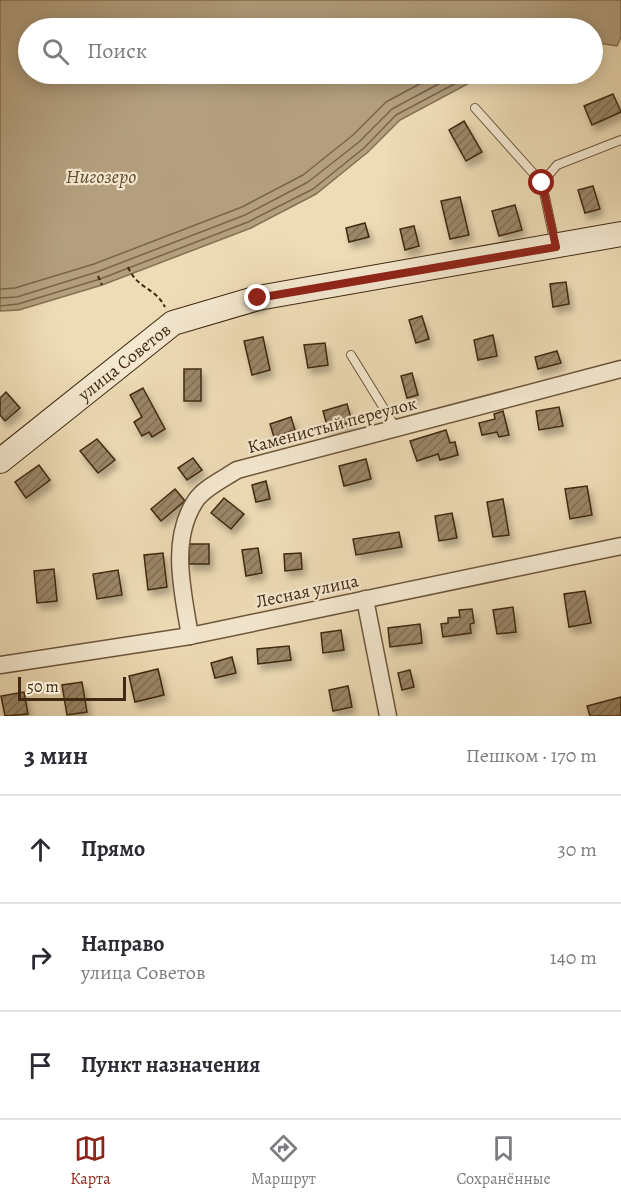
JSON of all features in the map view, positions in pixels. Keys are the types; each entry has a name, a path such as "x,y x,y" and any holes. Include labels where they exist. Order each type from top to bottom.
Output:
{"main road":[{"name":"улица Советов","path":"0,461 172,324 258,298 621,234"}],"street":[{"name":"Каменистый переулок","path":"190,636 180,572 183,530 197,499 237,470 621,369"},
{"name":"Лесная улица","path":"0,665 190,636 621,546"},
{"path":"365,599 388,716"}],"lane":[{"path":"475,108 542,183 556,247"},
{"path":"542,183 557,165 621,140"},
{"path":"351,355 396,428"}],"path":[{"path":"128,267 135,281 158,294 172,324"},
{"path":"98,276 102,285"}],"water":[{"name":"Нигозеро","path":"0,0 621,0 621,37 617,46 603,44 603,18 18,18 18,84 467,84 400,120 368,152 316,194 251,228 102,285 19,310 0,311"}],"building":[{"path":"613,94 621,112 592,125 584,106"},
{"path":"464,121 482,152 466,161 449,130"},
{"path":"593,186 600,209 585,213 578,190"},
{"path":"460,197 469,235 450,239 441,201"},
{"path":"515,205 522,230 499,236 492,211"},
{"path":"365,223 369,237 349,242 346,228"},
{"path":"414,226 419,246 405,250 400,229"},
{"path":"566,282 569,304 553,307 550,284"},
{"path":"422,316 429,339 416,343 409,320"},
{"path":"493,335 497,356 478,360 474,340"},
{"path":"263,337 270,370 252,375 244,341"},
{"path":"325,343 328,365 308,368 304,345"},
{"path":"557,351 561,363 538,369 535,357"},
{"path":"184,369 201,369 201,401 184,401"},
{"path":"412,373 418,395 407,398 401,376"},
{"path":"143,388 165,429 152,437 149,432 142,436 134,422 142,417 130,395"},
{"path":"6,392 20,408 5,421 0,415 0,398"},
{"path":"347,404 352,422 328,429 323,411"},
{"path":"559,407 563,426 539,430 536,411"},
{"path":"503,411 509,435 499,437 497,432 482,435 479,423 495,419 494,414"},
{"path":"291,417 295,430 274,437 270,424"},
{"path":"446,430 450,443 455,442 458,455 440,460 438,454 417,461 410,441"},
{"path":"97,439 115,460 98,473 80,451"},
{"path":"193,458 202,470 187,480 178,468"},
{"path":"366,459 371,479 344,486 339,466"},
{"path":"39,465 50,480 26,498 15,482"},
{"path":"266,481 270,499 256,502 252,485"},
{"path":"587,486 592,515 570,519 565,489"},
{"path":"175,489 185,501 161,521 151,509"},
{"path":"224,498 244,514 231,529 211,513"},
{"path":"503,499 509,535 493,537 487,502"},
{"path":"452,513 457,538 439,541 435,516"},
{"path":"399,532 402,547 356,555 353,539"},
{"path":"189,544 209,544 209,564 189,564"},
{"path":"258,548 262,573 246,576 242,550"},
{"path":"163,553 167,587 148,590 144,555"},
{"path":"301,553 302,569 285,571 284,554"},
{"path":"54,569 57,601 37,603 34,571"},
{"path":"118,570 122,595 97,599 93,574"},
{"path":"585,591 591,623 569,627 564,594"},
{"path":"513,607 516,632 497,634 493,610"},
{"path":"472,609 474,623 470,624 471,633 443,637 441,624 448,623 448,618 460,617 459,610"},
{"path":"420,624 422,643 390,647 388,628"},
{"path":"341,630 344,650 323,653 321,633"},
{"path":"289,646 291,660 258,664 257,649"},
{"path":"232,657 236,673 215,678 211,663"},
{"path":"158,669 164,695 135,702 129,676"},
{"path":"410,670 414,687 402,690 398,673"},
{"path":"82,682 87,712 67,715 62,685"},
{"path":"348,686 352,707 333,711 329,690"},
{"path":"24,692 28,714 5,716 1,696"},
{"path":"621,697 621,716 590,716 587,706"}],"route":[{"path":"258,298 556,247 542,183"}]}
